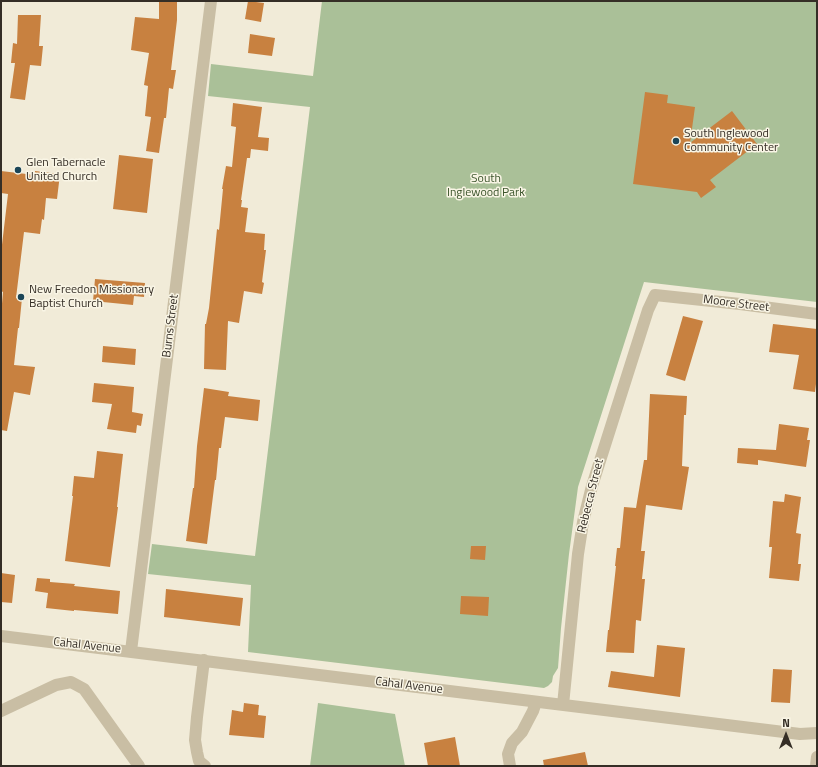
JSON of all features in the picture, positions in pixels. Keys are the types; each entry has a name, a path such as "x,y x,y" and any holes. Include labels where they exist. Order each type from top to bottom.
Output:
{"street":[{"name":"Burns Street","path":"131,651 211,1"},
{"name":"Moore Street","path":"655,294 817,314"},
{"name":"Rebecca Street","path":"563,705 578,554 583,522 594,478 648,310 655,294"},
{"name":"Cahal Avenue","path":"1,636 800,734 817,733"},
{"path":"204,660 195,740 199,761 205,766"},
{"path":"1,711 56,685 71,682 84,689 139,766"},
{"path":"510,766 508,754 512,743 522,732 534,711 536,702"},
{"path":"816,766 817,757"}],"green space":[{"name":"South Inglewood Park","path":"322,1 817,1 817,302 644,282 578,487 569,554 558,668 553,676 552,682 544,688 248,652 251,585 148,574 152,544 255,556 310,107 208,96 211,64 313,76"},
{"path":"318,703 395,714 405,766 310,766"}],"building":[{"path":"159,1 177,1 177,20 171,70 176,70 173,89 169,88 166,118 164,118 159,153 146,151 151,117 145,116 148,86 144,85 149,53 131,50 135,17 159,19"},
{"path":"248,1 264,3 261,22 245,19"},
{"path":"18,15 41,15 39,46 43,46 41,66 30,65 25,100 10,98 15,63 11,63 13,43 17,44"},
{"path":"250,34 275,38 272,56 248,53"},
{"path":"645,92 668,95 667,103 695,107 690,143 732,111 757,144 710,180 716,187 701,198 697,192 633,184"},
{"path":"233,103 262,107 258,137 269,138 268,151 251,149 250,158 247,158 241,200 241,207 248,208 245,232 265,234 264,250 266,250 262,282 264,283 262,294 244,291 239,323 228,321 226,370 204,369 205,324 209,308 217,229 219,230 222,189 226,166 232,167 236,127 231,126"},
{"path":"119,155 153,159 147,213 113,209"},
{"path":"1,171 35,175 35,171 60,174 57,199 46,198 44,220 42,219 40,234 24,232 16,298 22,298 14,365 35,367 30,395 14,392 7,431 1,430 1,315 3,292 1,291 1,253 8,194 1,193"},
{"path":"95,279 145,283 144,297 134,296 133,305 93,301"},
{"path":"683,316 703,321 685,381 666,375"},
{"path":"773,324 817,329 817,376 815,392 793,389 799,355 769,352"},
{"path":"103,346 136,349 135,365 102,362"},
{"path":"94,383 134,387 132,412 143,414 141,426 137,425 136,433 107,429 112,404 92,402"},
{"path":"204,388 229,392 228,396 260,400 258,421 225,417 221,448 219,448 207,544 186,541 194,488"},
{"path":"650,394 687,396 686,415 684,415 682,466 689,467 682,510 646,505 641,551 645,551 642,579 645,579 641,621 636,620 634,653 606,652 617,548 620,548 624,507 636,508 644,460 647,460"},
{"path":"779,424 809,428 807,440 810,440 806,467 758,460 758,465 737,463 738,448 776,450"},
{"path":"97,451 123,454 110,567 65,561 74,476 94,478"},
{"path":"785,494 801,497 796,533 801,534 798,564 801,564 799,581 769,578 772,547 769,547 773,501 784,502"},
{"path":"471,546 486,546 485,560 470,559"},
{"path":"1,573 15,575 12,603 1,602"},
{"path":"37,578 50,579 50,582 75,584 74,586 120,591 118,614 46,608 48,593 35,591"},
{"path":"166,589 243,598 240,626 164,617"},
{"path":"461,596 489,597 488,616 460,614"},
{"path":"657,645 685,648 680,697 608,687 611,671 654,677"},
{"path":"773,669 792,670 790,703 771,702"},
{"path":"244,703 259,705 258,715 266,716 264,738 229,735 232,710 243,712"},
{"path":"455,737 460,766 428,766 424,743"},
{"path":"585,752 588,766 544,766 543,760"}],"place":[{"name":"South Inglewood Community Center","path":"676,141"},
{"name":"Glen Tabernacle United Church","path":"18,170"},
{"name":"New Freedon Missionary Baptist Church","path":"21,297"}]}
